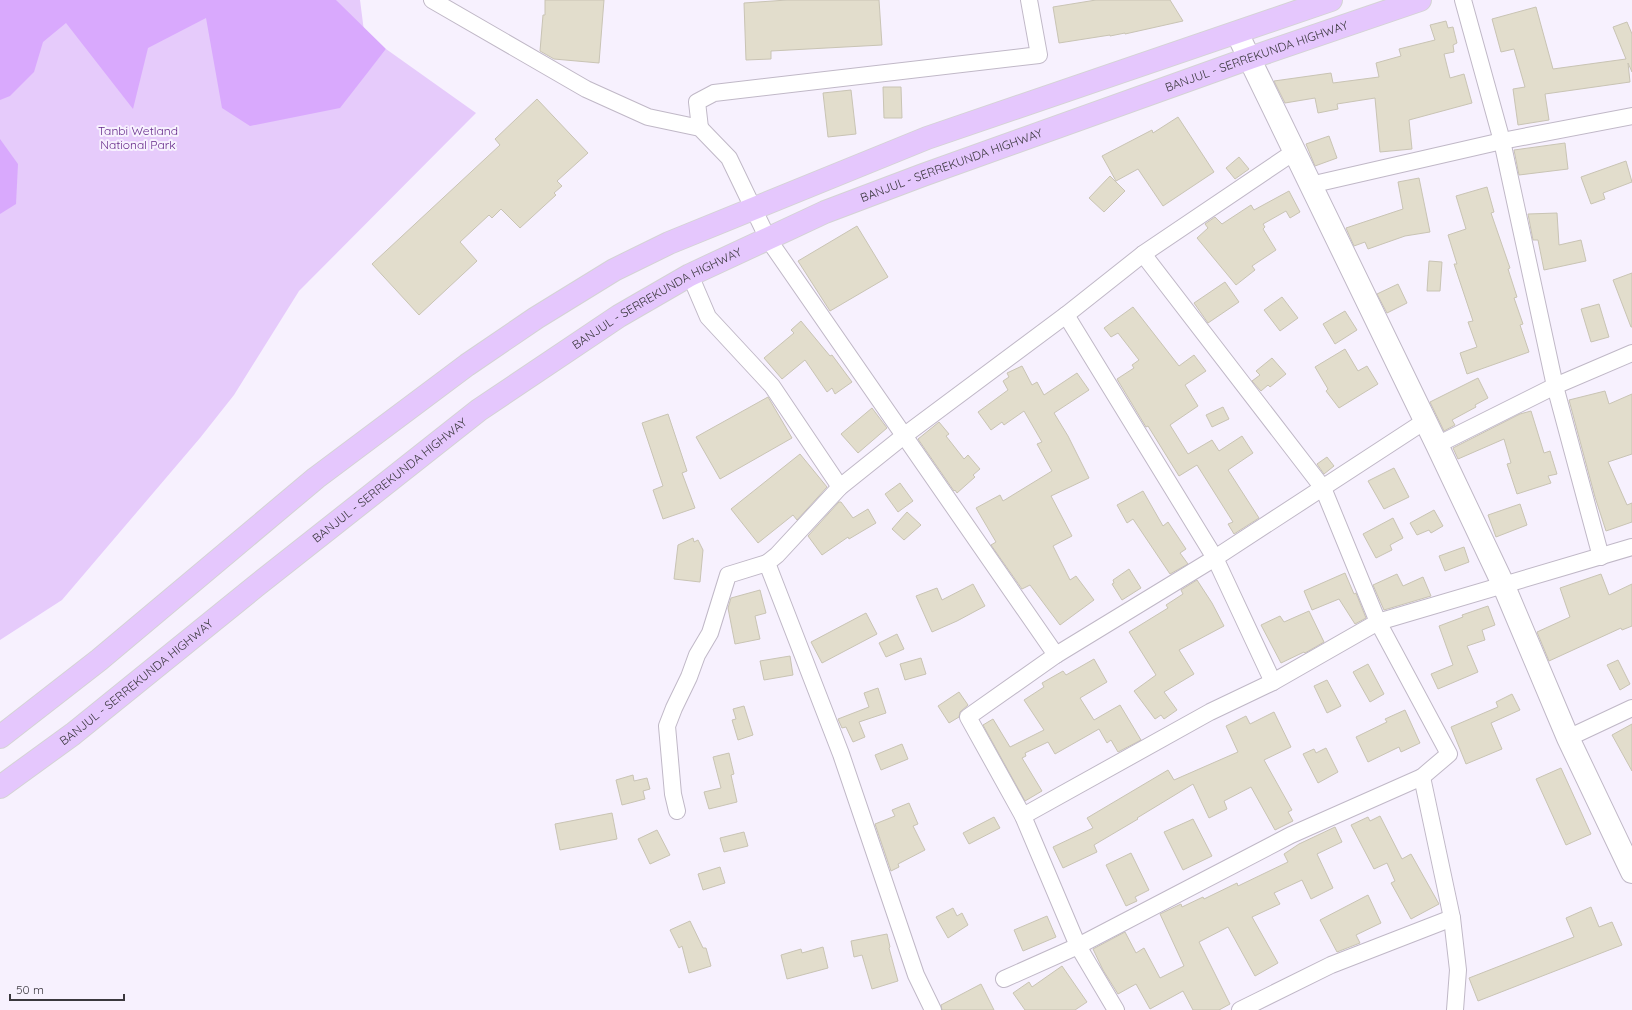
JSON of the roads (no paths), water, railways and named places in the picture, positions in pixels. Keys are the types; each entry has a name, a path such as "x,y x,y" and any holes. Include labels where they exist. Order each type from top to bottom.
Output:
{"highway":[{"path":"0,736 99,660 316,478 467,365 536,318 614,270 669,243 927,138 1331,0"},
{"name":"BANJUL - SERREKUNDA HIGHWAY","path":"0,787 73,734 256,586 479,410 619,316 690,275 825,212 922,175 1250,58 1420,0"}],"street":[{"path":"432,0 586,89 648,117 700,128 729,158 768,239 1056,655"},
{"path":"700,128 697,102 714,93 1038,55 1029,0"},
{"path":"1463,0 1502,141 1556,386 1601,557"},
{"path":"1237,33 1503,584 1568,738 1632,872"},
{"path":"1310,185 1502,141 1632,116"},
{"path":"677,811 673,794 667,726 697,655 710,633 728,575 768,563 840,487 905,435 1066,315 1143,254 1294,152"},
{"path":"1004,979 1078,946 1291,835 1422,777 1449,754 1378,622 1323,488 1143,254"},
{"path":"690,275 708,317 772,386 840,487"},
{"path":"1066,315 1215,558 1273,682"},
{"path":"1437,445 1556,386 1632,353"},
{"path":"1116,1010 1078,946 1023,816 968,717 1056,655 1215,558 1425,421"},
{"path":"1023,816 1210,712 1273,682 1378,622 1503,584 1601,557 1632,546"},
{"path":"768,563 841,754 916,975 933,1010"},
{"path":"1568,738 1632,708"},
{"path":"1422,777 1452,918 1458,970 1455,1010"},
{"path":"1240,1010 1331,965 1452,918"}],"park label":[{"name":"Tanbi Wetland National Park","path":"138,138"}]}
